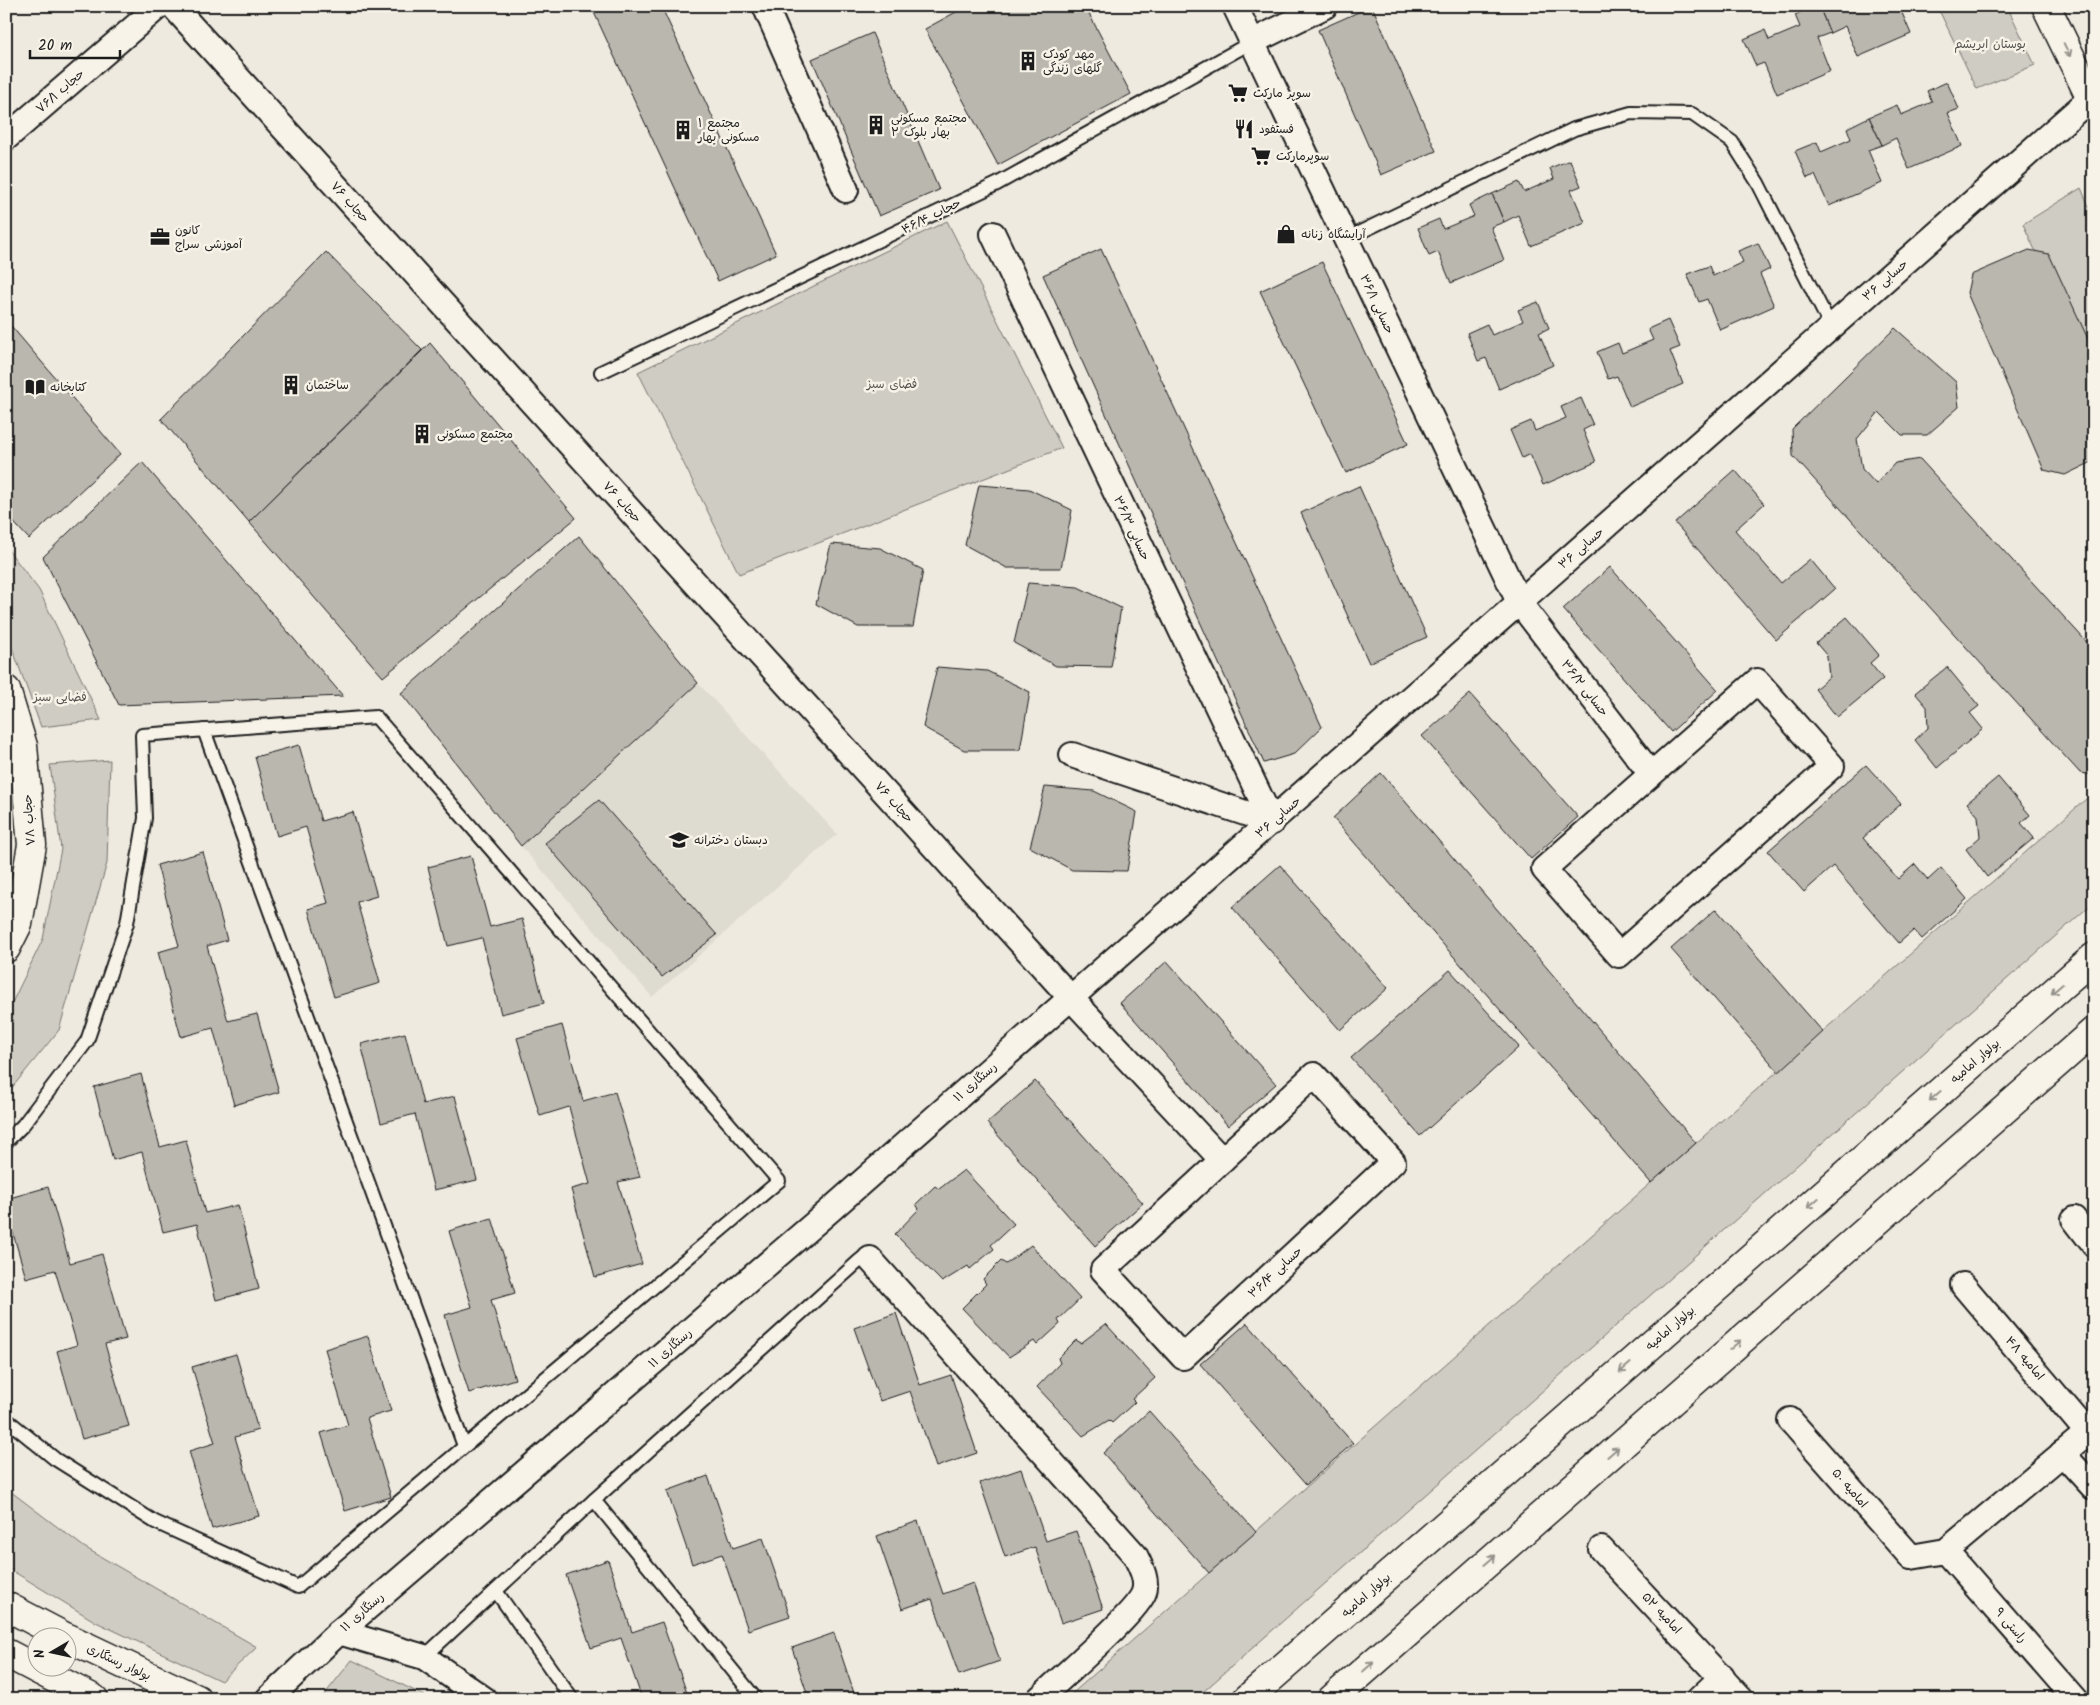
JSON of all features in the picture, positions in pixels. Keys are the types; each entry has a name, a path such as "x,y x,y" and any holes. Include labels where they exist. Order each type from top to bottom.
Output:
{"main road":[{"path":"2046,6 2092,102"},
{"name":"حجاب ۷۸","path":"6,690 23,746 32,845 18,924 6,948"},
{"name":"بولوار امامیه","path":"1247,1699 2094,957"},
{"path":"1332,1699 2094,1031"},
{"name":"بولوار رستگاری","path":"6,1606 48,1628"},
{"name":"بولوار رستگاری","path":"78,1643 197,1699"},
{"path":"6,1653 94,1699"}],"street":[{"name":"حجاب ۷۶/۱","path":"6,138 159,6"},
{"name":"حجاب ۷۶","path":"173,6 1071,998"},
{"path":"765,6 846,190"},
{"name":"حسابی ۳۶/۱","path":"1235,6 1519,602"},
{"path":"1252,42 1325,6"},
{"name":"حسابی ۳۶","path":"1071,998 1831,327 2092,102"},
{"name":"حسابی ۳۶/۳","path":"993,234 1272,822"},
{"name":"حسابی ۳۶/۲","path":"1519,602 1651,774"},
{"path":"1757,681 1832,766 1619,954 1544,869 1651,774 1757,681"},
{"path":"1072,755 1272,822"},
{"path":"1071,998 1222,1160"},
{"name":"رستگاری ۱۱","path":"268,1699 340,1632 828,1212 1071,998"},
{"name":"حسابی ۳۶/۴","path":"1314,1075 1394,1162 1183,1357 1103,1270 1222,1160 1314,1075"},
{"path":"2074,1220 2094,1245"},
{"path":"870,1259 1136,1555 1144,1574 1144,1592 1124,1618 1039,1699"},
{"name":"امامیه ۴۸","path":"1963,1285 2091,1429"},
{"name":"امامیه ۵۰","path":"1790,1420 1911,1557 1946,1551"},
{"path":"1946,1551 2091,1429"},
{"path":"2062,1453 2094,1488"},
{"name":"امامیه ۵۲","path":"1601,1549 1741,1699"},
{"name":"راستی ۹","path":"1946,1551 2075,1699"},
{"path":"340,1632 424,1657 484,1699"},
{"path":"1699,1699 1722,1677"}],"lane":[{"name":"حجاب ۴۶/۴","path":"601,372 997,184 1252,42"},
{"path":"1346,239 1574,129 1631,113 1692,114 1732,142 1758,183 1831,327"},
{"path":"6,1142 23,1125 87,1042 127,923 145,818 142,735 376,717 778,1181 298,1587 155,1522 55,1459 6,1419"},
{"path":"204,730 464,1446"},
{"path":"424,1657 859,1260 864,1257 870,1259"},
{"path":"594,1500 756,1699"},
{"path":"496,1591 572,1699"}],"shaded area":[{"name":"دبستان دخترانه","path":"698,683 837,834 652,997 521,846"}],"green space":[{"name":"بوستان ابریشم","path":"1937,6 2007,6 2035,65 1977,89"},
{"path":"2081,188 2094,218 2094,378 2023,224"},
{"name":"فضای سبز","path":"947,221 1062,448 739,574 638,372"},
{"name":"فضایی سبز","path":"6,547 39,590 101,720 41,727 6,631"},
{"path":"110,760 107,863 59,1030 6,1095 6,1015 43,939 61,849 50,765"},
{"path":"2094,792 2094,902 1195,1699 1066,1699"},
{"path":"6,1488 84,1547 257,1647 221,1681 96,1622 6,1567"},
{"path":"352,1660 425,1696 429,1699 321,1699"}],"building":[{"name":"۱ مجتمع مسکونی بهار","path":"591,6 661,6 776,254 718,281"},
{"name":"مهد کودک گلهای زندگی","path":"967,6 1085,6 1131,94 998,165 925,29"},
{"path":"1372,6 1436,151 1381,175 1318,30"},
{"path":"1819,6 1830,33 1817,38 1830,71 1777,94 1764,63 1756,66 1744,39 1765,30 1769,40 1800,27 1795,15"},
{"path":"1819,6 1899,6 1911,34 1858,57 1845,26 1830,33"},
{"name":"مجتمع مسکونی بهار بلوک ۲","path":"872,33 939,190 879,216 812,59"},
{"path":"1947,82 1959,109 1948,113 1962,146 1909,169 1896,138 1882,145 1869,117 1897,105 1901,115 1932,102 1927,91"},
{"path":"1869,117 1882,145 1868,150 1882,183 1829,206 1815,175 1807,178 1795,151 1817,142 1821,152 1851,139 1847,128"},
{"path":"1570,160 1581,186 1571,190 1585,223 1531,246 1518,215 1504,222 1492,194 1519,182 1524,192 1554,179 1550,168"},
{"path":"1492,194 1504,222 1491,227 1504,260 1451,283 1438,252 1429,256 1418,228 1439,219 1443,229 1474,216 1469,205"},
{"path":"1758,243 1770,269 1760,274 1774,306 1720,330 1707,299 1699,302 1687,274 1709,266 1713,276 1743,262 1738,251"},
{"path":"1101,249 1322,727 1294,754 1264,763 1043,275"},
{"path":"2029,250 2049,254 2094,352 2094,461 2065,475 2044,470 1967,293 1971,275"},
{"name":"ساختمان","path":"326,252 422,350 249,522 161,419"},
{"path":"1322,262 1408,444 1346,473 1260,291"},
{"path":"1538,302 1549,328 1539,333 1553,365 1499,389 1486,358 1478,361 1467,333 1487,324 1492,335 1523,321 1518,310"},
{"name":"کتابخانه","path":"6,320 120,454 29,539 6,514"},
{"path":"1668,320 1680,347 1670,351 1683,384 1630,407 1617,376 1608,379 1597,352 1618,343 1622,353 1653,340 1648,329"},
{"path":"1895,328 1956,382 1959,407 1927,435 1902,435 1879,412 1857,439 1862,469 1876,484 1895,463 1920,459 2094,650 2094,775 2080,773 1793,456 1792,429"},
{"name":"مجتمع مسکونی","path":"430,343 576,518 383,677 249,522"},
{"path":"1581,398 1593,425 1583,430 1596,462 1543,485 1530,454 1522,458 1510,430 1531,421 1535,431 1566,418 1561,407"},
{"path":"142,462 343,696 119,705 43,557"},
{"path":"1735,470 1764,504 1735,530 1781,583 1810,559 1835,589 1776,640 1675,523"},
{"path":"979,485 1029,489 1072,510 1061,568 1007,568 965,545"},
{"path":"1359,486 1427,637 1369,663 1301,513"},
{"path":"579,536 698,683 521,846 401,693"},
{"path":"831,544 880,548 923,570 913,627 858,627 816,604"},
{"path":"1610,567 1718,690 1671,732 1563,609"},
{"path":"1028,583 1078,587 1121,608 1111,667 1056,666 1014,643"},
{"path":"1847,617 1879,655 1870,663 1883,679 1837,717 1815,689 1829,677 1827,656 1816,643"},
{"path":"937,667 987,671 1030,692 1020,750 964,750 923,727"},
{"path":"1947,667 1979,706 1970,713 1983,729 1937,768 1915,740 1928,728 1927,707 1915,693"},
{"path":"1470,694 1578,817 1531,859 1422,736"},
{"path":"299,745 321,821 353,812 377,896 357,902 380,983 334,997 308,909 328,903 306,827 277,836 255,757"},
{"path":"1866,765 1901,804 1863,838 1898,879 1915,864 1928,880 1941,868 1967,899 1922,939 1914,930 1899,943 1833,866 1804,892 1768,851"},
{"path":"1381,773 1696,1143 1651,1183 1333,818"},
{"path":"1998,777 2030,815 2021,823 2034,838 1987,877 1966,849 1980,837 1978,816 1967,803"},
{"path":"1045,787 1094,791 1137,812 1127,871 1072,870 1030,847"},
{"path":"599,800 717,935 662,977 545,843"},
{"path":"203,852 227,940 207,946 228,1021 257,1014 279,1092 234,1105 213,1028 181,1037 158,952 179,946 157,865"},
{"path":"471,856 490,927 522,919 544,1003 501,1014 482,938 448,946 428,867"},
{"path":"1280,865 1388,988 1340,1030 1232,907"},
{"path":"1716,909 1823,1032 1779,1072 1671,949"},
{"path":"1167,961 1276,1084 1228,1126 1120,1003"},
{"path":"1450,970 1519,1047 1420,1136 1351,1058"},
{"path":"562,1025 583,1101 615,1092 640,1177 618,1182 642,1264 595,1277 571,1189 590,1184 569,1107 540,1116 517,1038"},
{"path":"405,1033 423,1104 455,1096 477,1180 434,1190 415,1114 381,1123 361,1044"},
{"path":"141,1074 160,1147 186,1140 205,1213 238,1205 259,1289 216,1300 197,1224 163,1232 142,1152 113,1160 94,1087"},
{"path":"1035,1081 1143,1203 1095,1246 987,1123"},
{"path":"964,1170 1014,1224 991,1245 994,1249 970,1269 968,1266 942,1282 895,1234 919,1209 916,1204 935,1186 939,1189"},
{"path":"48,1187 70,1263 102,1254 126,1339 105,1344 129,1426 82,1439 57,1351 77,1345 55,1270 26,1278 6,1209 6,1199"},
{"path":"492,1218 515,1293 491,1300 515,1379 469,1393 445,1315 472,1307 449,1231"},
{"path":"1031,1245 1080,1299 1058,1320 1060,1324 1037,1345 1034,1341 1009,1357 962,1308 986,1284 983,1279 1001,1261 1006,1264"},
{"path":"896,1313 920,1385 951,1375 977,1453 936,1467 910,1391 880,1401 854,1328"},
{"path":"1247,1323 1353,1443 1306,1485 1200,1364"},
{"path":"1106,1324 1155,1378 1132,1399 1135,1402 1112,1423 1109,1420 1083,1436 1037,1387 1060,1363 1058,1358 1076,1340 1081,1343"},
{"path":"368,1336 391,1411 367,1418 391,1497 345,1511 321,1433 348,1425 325,1349"},
{"path":"236,1354 258,1430 235,1437 259,1516 212,1529 189,1451 215,1443 192,1367"},
{"path":"1149,1411 1256,1532 1209,1573 1103,1453"},
{"path":"1021,1469 1046,1541 1076,1531 1103,1609 1061,1623 1035,1547 1005,1557 980,1483"},
{"path":"708,1476 733,1548 763,1538 790,1616 748,1630 722,1554 692,1564 667,1491"},
{"path":"918,1521 943,1594 973,1583 1000,1661 959,1675 932,1599 902,1609 877,1536"},
{"path":"608,1560 632,1632 662,1622 689,1699 642,1699 621,1638 591,1648 566,1575"},
{"path":"834,1633 856,1699 809,1699 792,1648"},
{"path":"888,1695 890,1699 877,1699"}],"place":[{"name":"مهد کودک گلهای زندگی","path":"1028,61"},
{"name":"سوپر مارکت","path":"1238,93"},
{"name":"مجتمع مسکونی بهار بلوک ۲","path":"876,125"},
{"name":"فستفود","path":"1244,129"},
{"name":"۱ مجتمع مسکونی بهار","path":"683,130"},
{"name":"سوپرمارکت","path":"1261,156"},
{"name":"آرایشگاه زنانه","path":"1286,234"},
{"name":"کانون آموزشی سراج","path":"160,237"},
{"name":"ساختمان","path":"291,385"},
{"name":"کتابخانه","path":"35,387"},
{"name":"مجتمع مسکونی","path":"422,434"},
{"name":"دبستان دخترانه","path":"679,840"}]}
